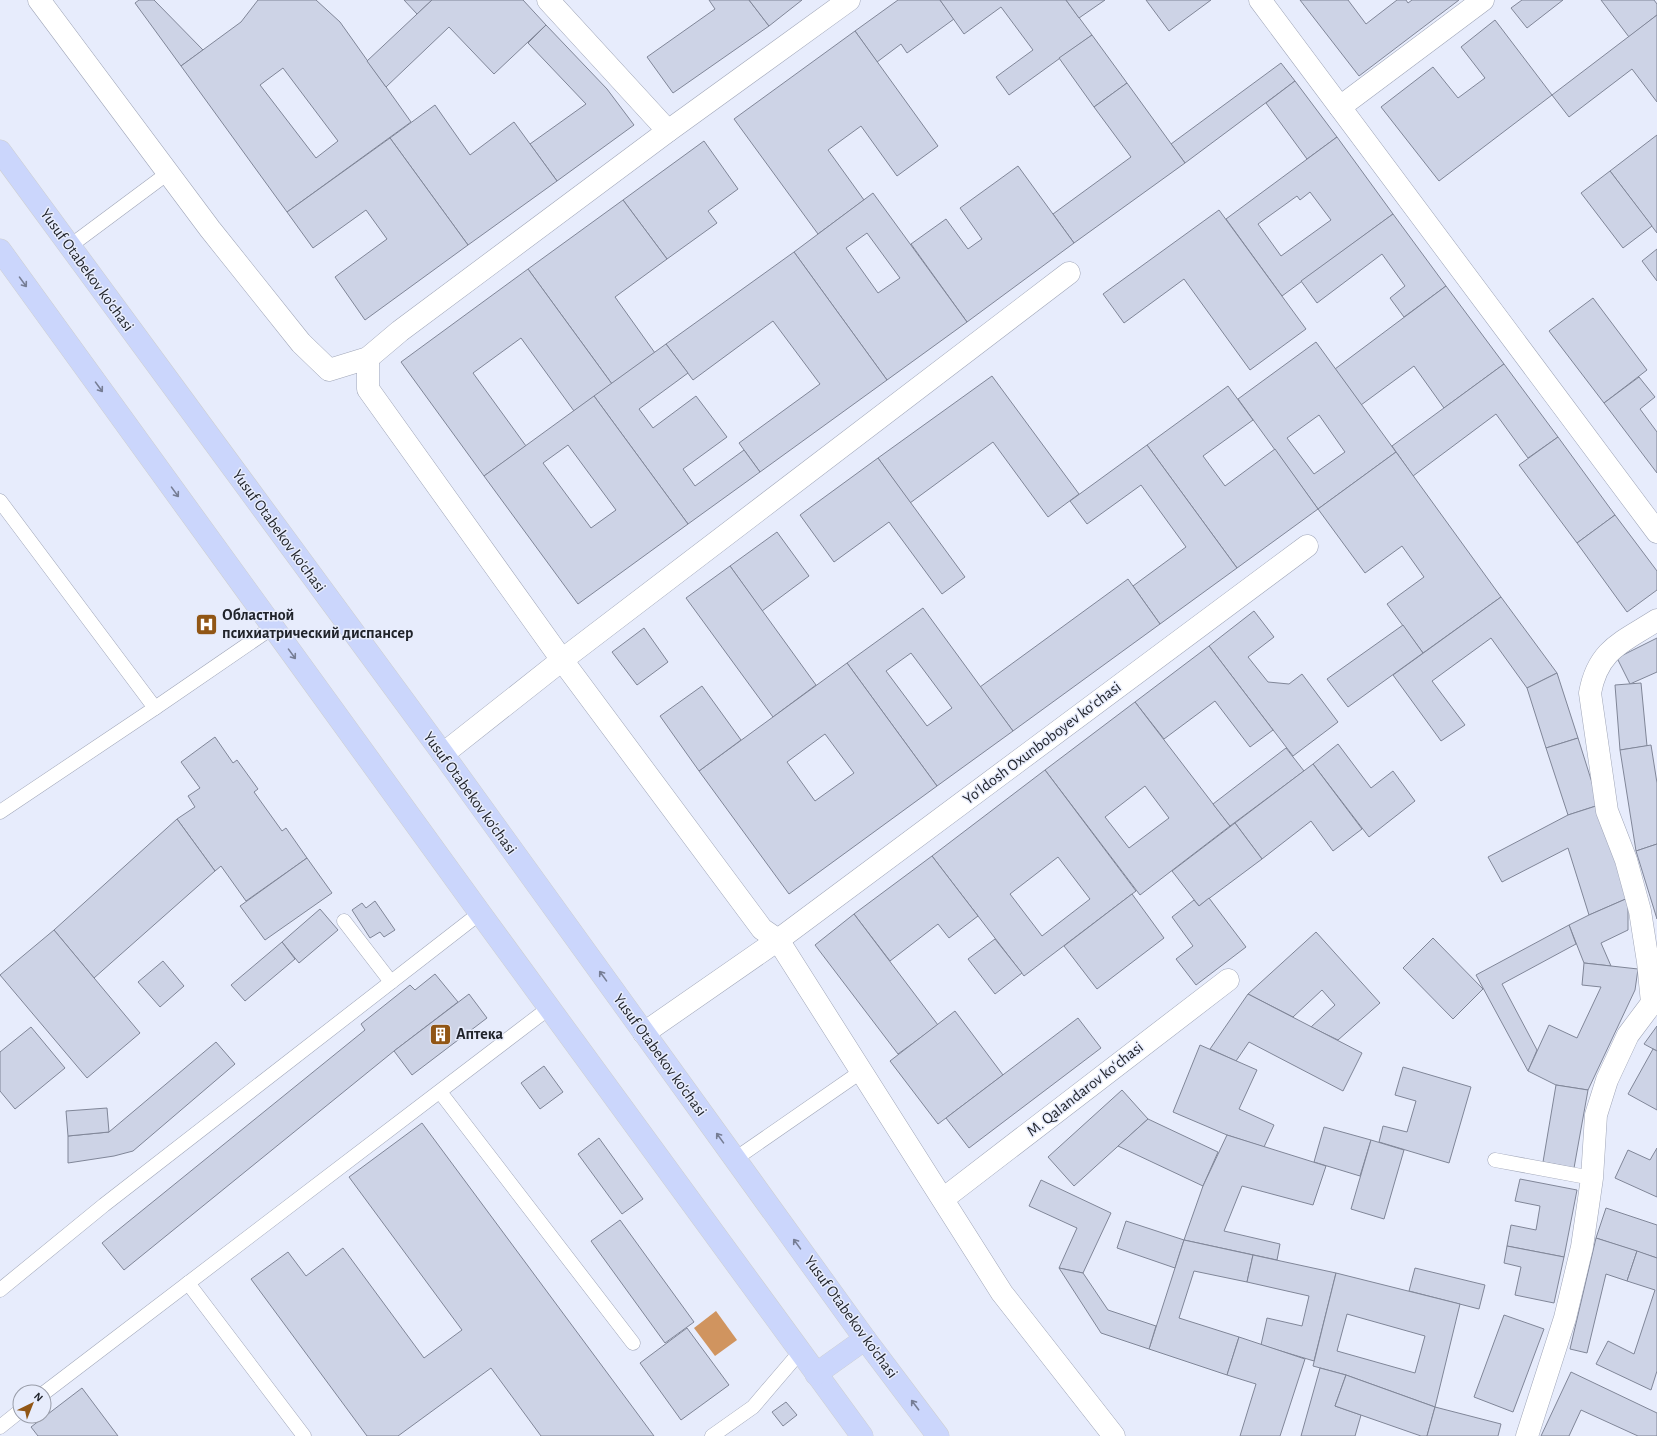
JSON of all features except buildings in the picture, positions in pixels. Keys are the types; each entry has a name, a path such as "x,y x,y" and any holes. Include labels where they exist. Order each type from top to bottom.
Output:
{"main road":[{"name":"Yusuf Otabekov ko'chasi","path":"0,151 443,754 735,1159 938,1436"},
{"path":"0,250 549,1008 862,1436"},
{"path":"816,1374 866,1339"}],"street":[{"path":"39,0 210,229 302,343 329,370 368,358 400,331 668,131 849,0"},
{"path":"548,0 668,131"},
{"path":"1260,0 1657,532"},
{"path":"1340,107 1483,0"},
{"path":"443,754 562,660 1069,274"},
{"path":"368,358 368,389 562,660 762,929 778,940 1002,1292 1114,1436"},
{"name":"Yoʻldosh Oxunboboyev koʻchasi","path":"644,1033 778,940 1308,546"},
{"path":"1527,1436 1565,1318 1582,1247 1592,1178 1596,1115 1607,1080 1628,1035 1655,1002 1640,911 1626,860 1607,811 1590,693 1600,662 1611,649 1657,620"},
{"name":"M. Qalandarov koʻchasi","path":"943,1199 1228,980"}],"lane":[{"path":"70,246 168,173"},
{"path":"0,501 155,708"},
{"path":"0,812 273,627"},
{"path":"0,1290 110,1200 480,913"},
{"path":"344,921 391,982"},
{"path":"52,1387 549,1008"},
{"path":"735,1159 862,1071"},
{"path":"440,1092 633,1343"},
{"path":"1495,1160 1592,1178"},
{"path":"188,1283 304,1436"},
{"path":"712,1436 753,1407 800,1352"},
{"path":"0,1427 12,1417"}],"shaded area":[{"path":"716,1311 737,1340 715,1356 694,1328"}],"place":[{"name":"Областной психиатрический диспансер","path":"206,624"},
{"name":"Аптека","path":"441,1034"}]}
